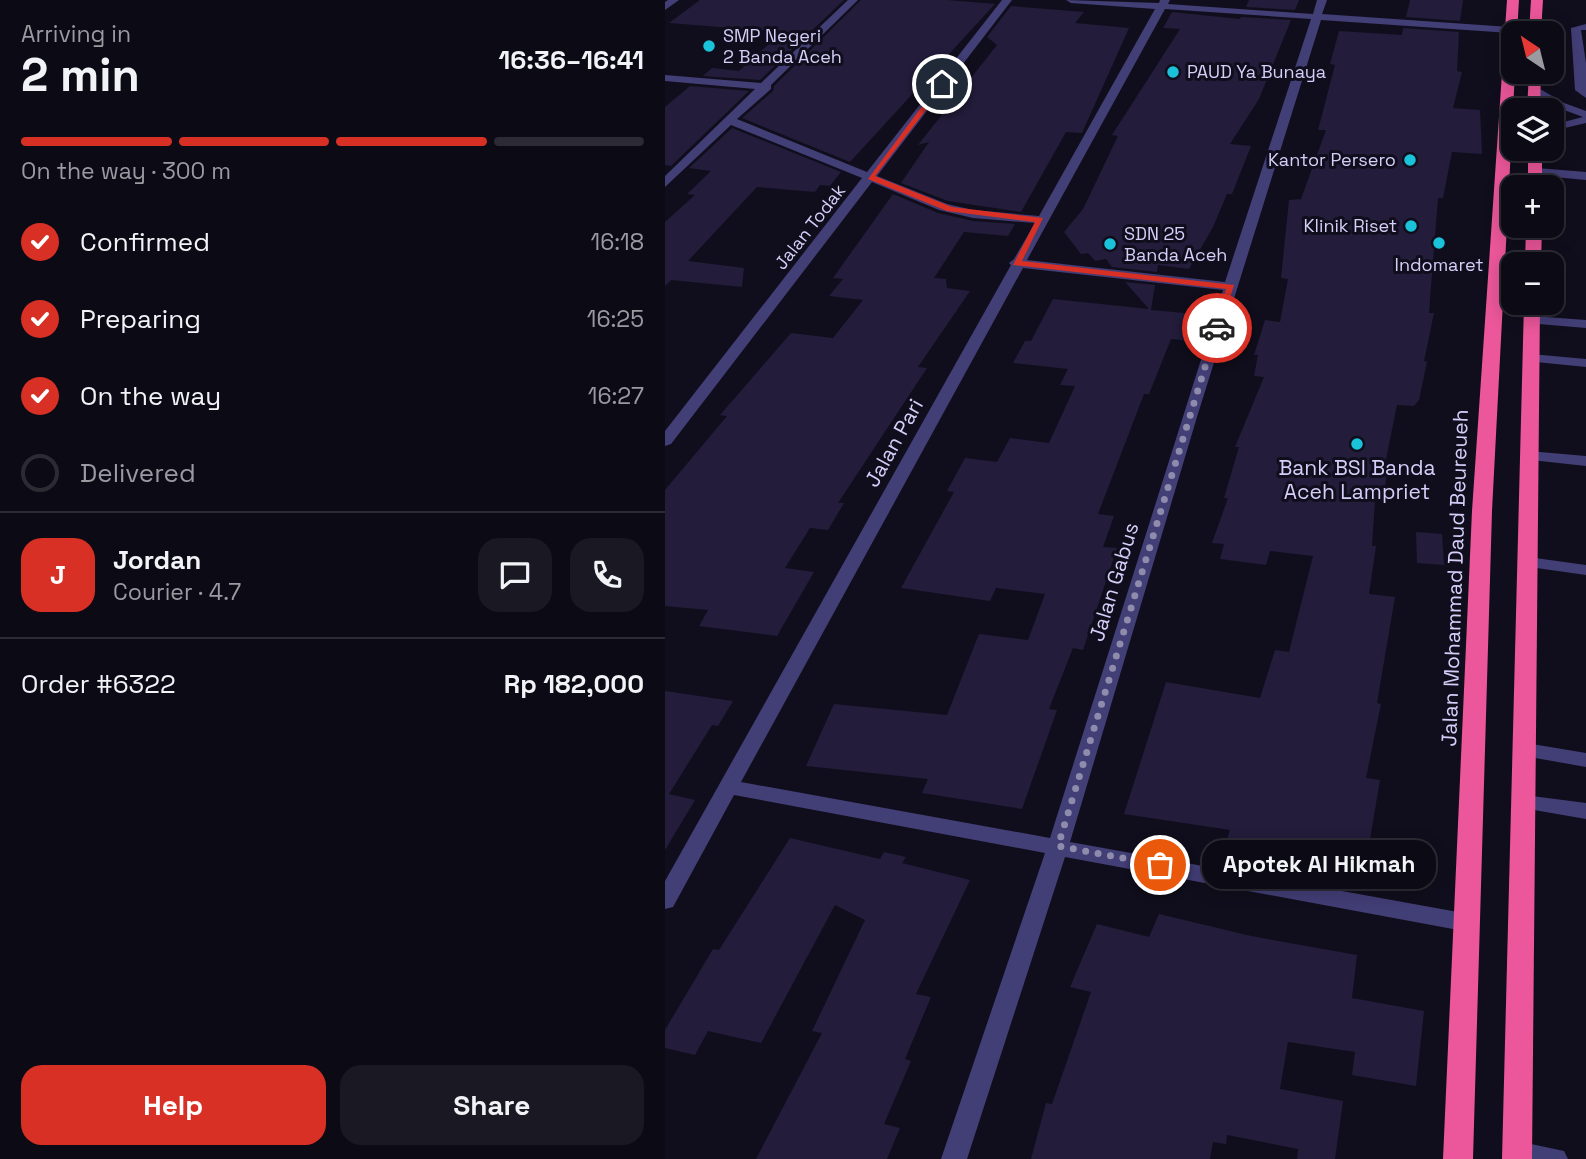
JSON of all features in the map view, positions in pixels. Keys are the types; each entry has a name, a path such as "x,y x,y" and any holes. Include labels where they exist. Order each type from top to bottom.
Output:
{"highway":[{"path":"1513,2 1537,3 1536,21"},
{"name":"Jalan Mohammad Daud Beureueh","path":"1511,21 1513,2"},
{"name":"Jalan Mohammad Daud Beureueh","path":"1515,84 1523,175"},
{"path":"1535,84 1535,98"},
{"name":"Jalan Mohammad Daud Beureueh","path":"1458,1159 1469,923 1482,512 1517,238"},
{"path":"1517,1156 1532,315"}],"street":[{"path":"665,7 674,0"},
{"path":"665,183 767,88 853,0"},
{"name":"Jalan Todak","path":"665,442 1007,0"},
{"path":"1071,0 1319,9 1501,29"},
{"name":"Jalan Pari","path":"665,901 1016,263 1163,3"},
{"name":"Jalan Gabus","path":"954,1159 1058,846 1319,9"},
{"path":"1586,27 1576,29 1583,66 1580,90 1586,95"},
{"path":"665,78 767,88"},
{"path":"1535,89 1560,106 1586,117"},
{"path":"1564,124 1586,117"},
{"path":"732,121 950,209 1041,220"},
{"path":"1564,178 1586,176"},
{"path":"1016,263 1231,287"},
{"path":"1549,315 1586,324"},
{"path":"1531,358 1586,363"},
{"path":"1528,456 1586,461"},
{"path":"1528,562 1586,570"},
{"path":"1526,750 1586,760"},
{"path":"728,788 1469,923"},
{"path":"1524,802 1586,811"},
{"path":"1517,1156 1555,1159"}],"building":[{"path":"700,0 844,0 760,80 703,76 712,68 739,71 782,32 669,23"},
{"path":"861,0 948,0 995,4 850,162 742,118 773,91 774,86"},
{"path":"1249,0 1299,0 1295,10 1246,7"},
{"path":"1410,0 1463,0 1460,21 1406,17"},
{"path":"1011,6 1084,12 1075,23 1129,28 1082,133 1066,132 1021,212 948,201 901,183 929,142 918,145 997,45 987,37"},
{"path":"1172,12 1240,19 1291,20 1259,99 1230,144 1251,146 1232,194 1227,194 1213,227 1189,269 1158,265 1157,272 1112,267 1106,259 1095,261 1088,253 1081,254 1064,232 1083,209 1118,136 1112,135 1180,29 1163,28"},
{"path":"1403,28 1459,32 1457,71 1462,72 1453,108 1480,110 1482,154 1452,152 1443,198 1438,198 1429,313 1434,313 1419,400 1414,406 1397,405 1384,469 1387,472 1383,502 1375,501 1372,546 1376,546 1369,594 1395,597 1377,703 1381,704 1366,778 1380,780 1363,881 1274,865 1276,857 1225,847 1230,830 1124,814 1166,682 1260,698 1275,650 1289,652 1313,556 1270,551 1266,565 1220,559 1224,544 1212,543 1228,498 1224,498 1239,447 1235,447 1264,377 1254,376 1258,355 1254,355 1265,320 1280,322 1288,279 1281,278 1289,200 1301,199 1326,130 1318,130 1335,65 1330,64 1339,31 1402,35"},
{"path":"690,86 749,91 671,166 665,165 665,107"},
{"path":"732,128 841,172 830,186 820,185 815,192 757,187 688,261 744,268 742,287 671,280 665,286 665,222 695,195 687,194 711,171 689,168"},
{"path":"893,194 938,213 973,221 1015,224 1008,236 964,232 934,278 946,279 947,288 970,291 918,367 927,368 838,503 844,503 828,530 810,528 785,568 814,572 777,636 699,626 708,610 665,606 665,490 727,416 720,415 791,333 833,338 863,300 829,296 843,279 833,278"},
{"path":"1125,282 1155,285 1151,310 1207,315 1197,342 1171,339 1149,394 1144,394 1098,514 1114,516 1103,547 1117,548 1083,650 1073,648 1049,709 1057,710 1022,809 922,793 928,779 806,766 834,704 947,715 979,634 1028,640 1045,594 996,588 990,601 901,588 954,492 947,491 965,458 997,462 1010,438 1049,443 1075,386 1060,385 1068,369 1013,363 1025,341 1031,341 1053,299 1149,309"},
{"path":"1416,532 1442,534 1444,565 1417,563"},
{"path":"665,691 733,701 718,726 712,725 669,794 695,800 665,850"},
{"path":"790,838 880,859 884,852 906,857 902,863 970,880 916,994 931,997 905,1059 911,1061 884,1124 900,1128 887,1159 756,1159 822,1033 812,1031 865,920 835,905 761,1043 708,1031 695,1055 665,1048 665,1030 713,949 719,950"},
{"path":"1159,914 1251,936 1357,955 1352,998 1424,1011 1416,1086 1352,1075 1355,1052 1288,1042 1280,1089 1343,1101 1335,1159 1297,1159 1298,1149 1227,1135 1226,1144 1213,1142 1210,1159 1031,1159 1046,1103 1052,1104 1091,992 1070,987 1097,924 1149,937"}],"way so far":[{"path":"1160,865 1058,846 1217,328"}],"place":[{"name":"SMP Negeri 2 Banda Aceh","path":"709,46"},
{"name":"PAUD Ya Bunaya","path":"1173,72"},
{"name":"Kantor Persero","path":"1410,160"},
{"name":"Klinik Riset","path":"1411,226"},
{"name":"Indomaret","path":"1439,243"},
{"name":"SDN 25 Banda Aceh","path":"1110,244"},
{"name":"Bank BSI Banda Aceh Lampriet","path":"1357,444"},
{"name":"Apotek Al Hikmah","path":"1160,865"}],"route":[{"path":"942,84 871,177 950,209 973,214 1041,220 1016,263 1231,287 1217,328"}]}
